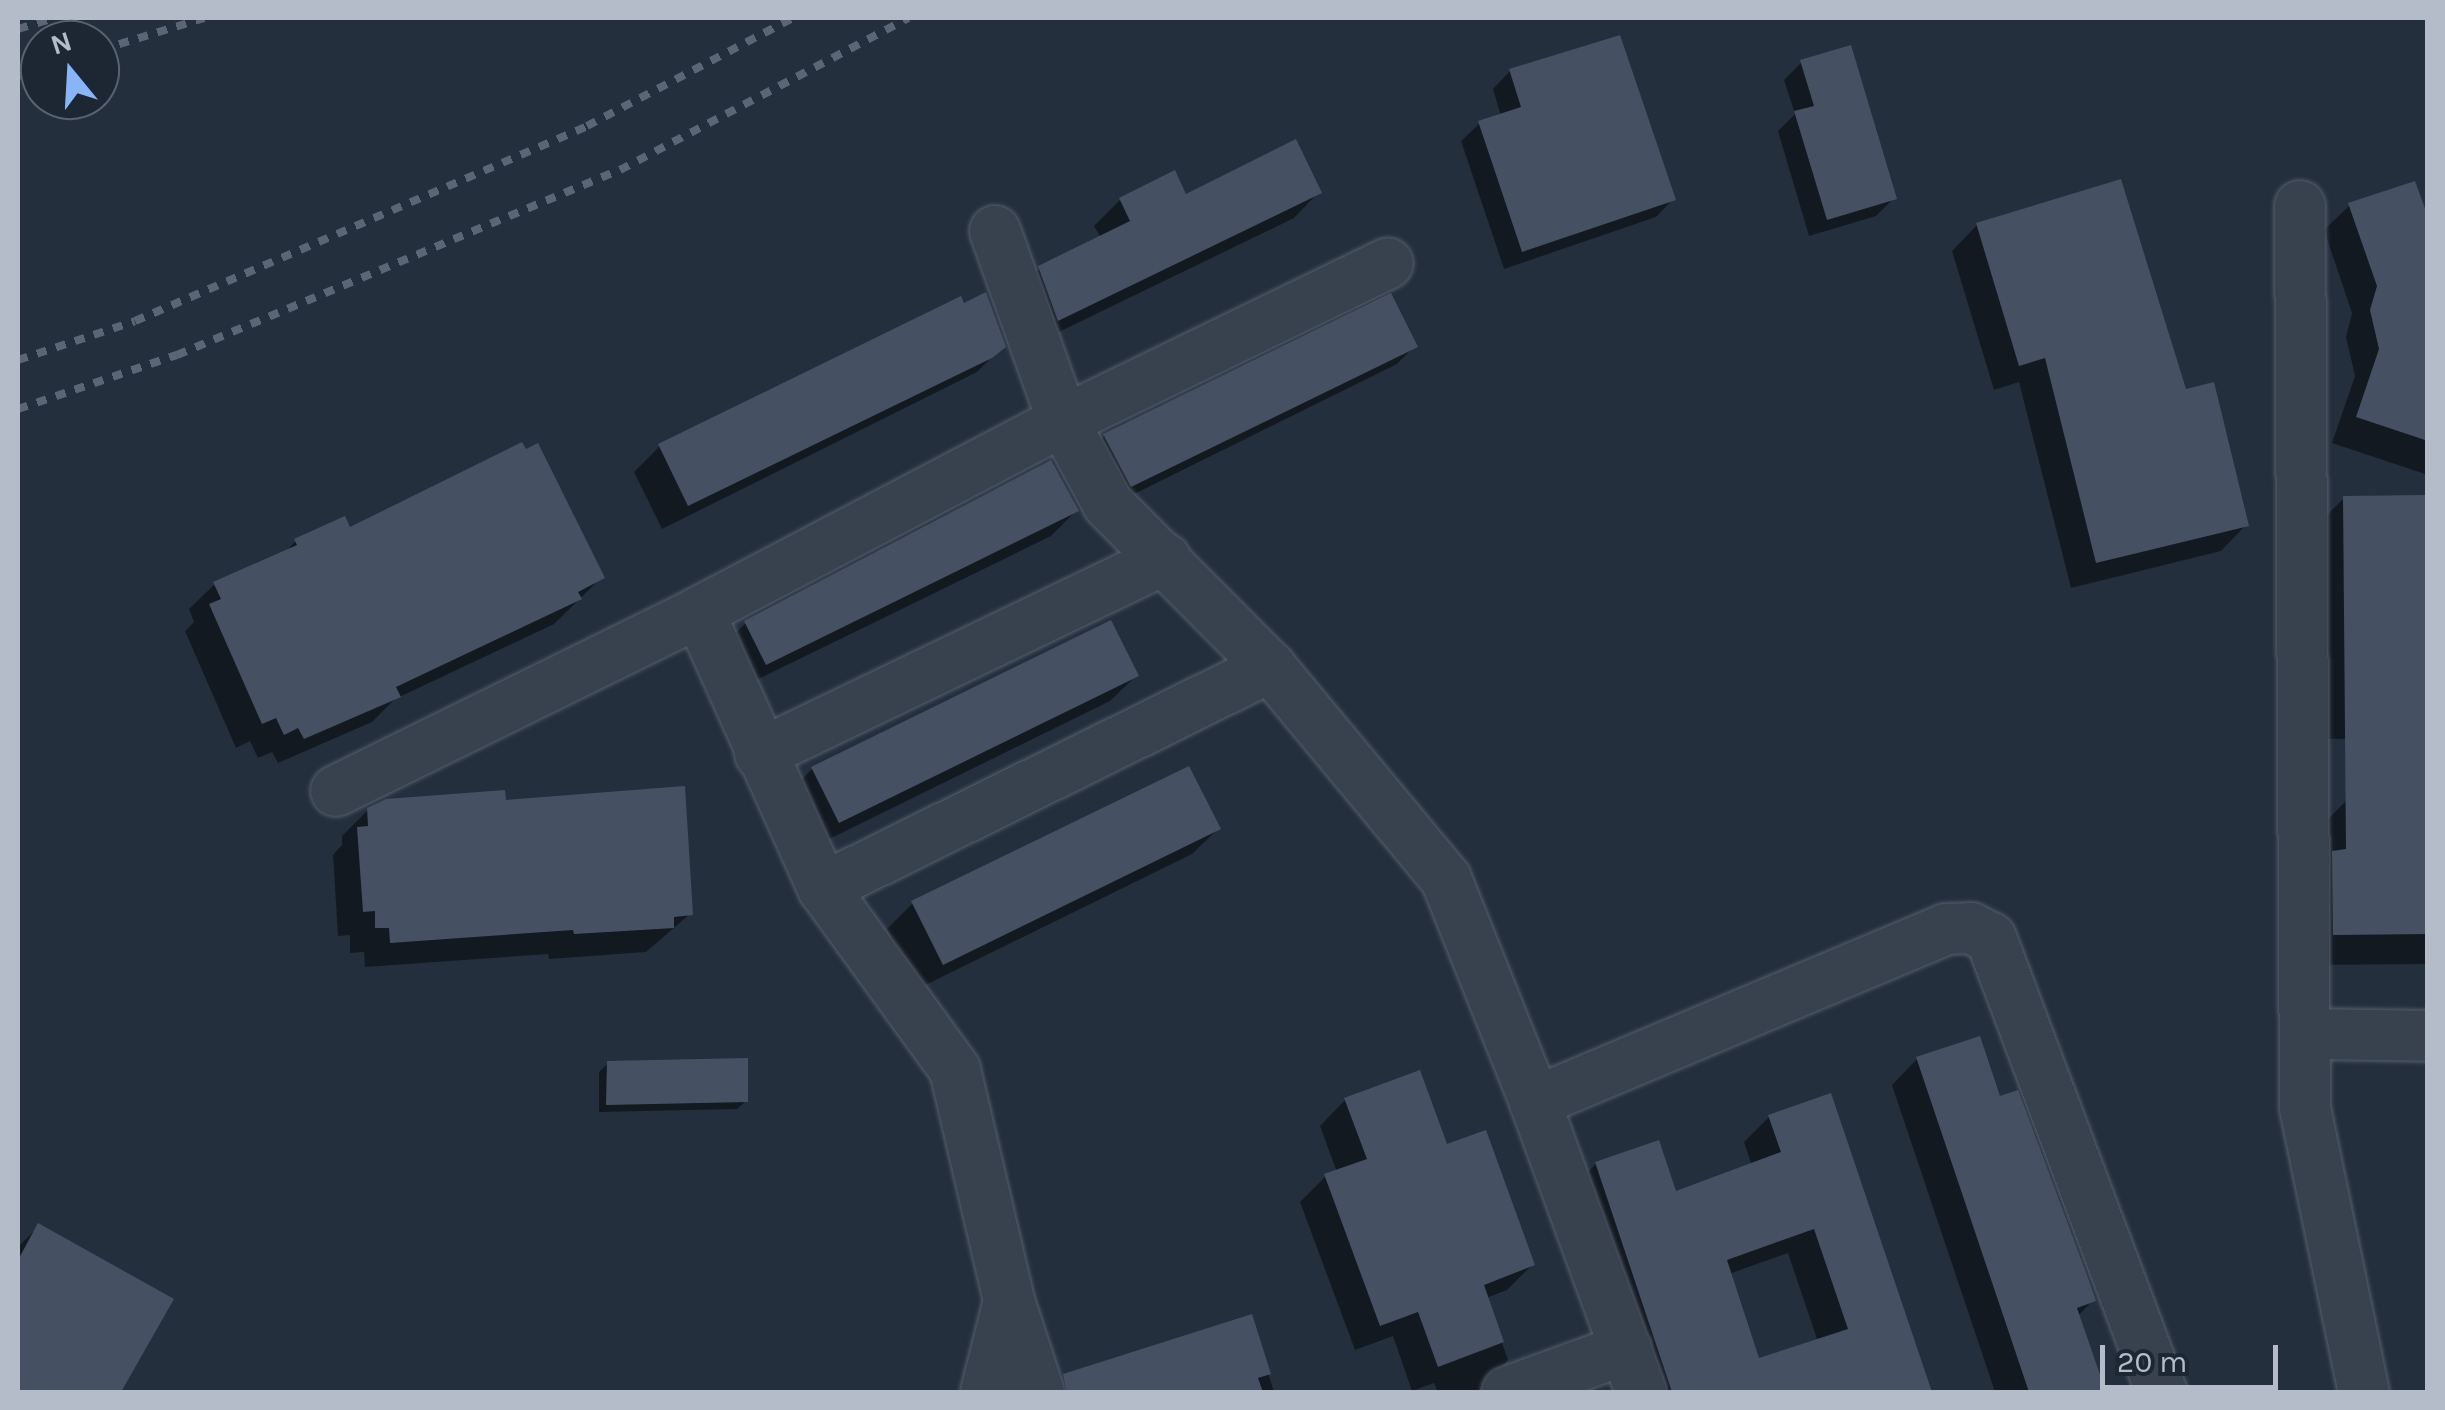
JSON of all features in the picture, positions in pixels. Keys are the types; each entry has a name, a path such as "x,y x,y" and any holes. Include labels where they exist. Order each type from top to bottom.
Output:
{"street":[{"path":"2300,206 2308,1034 2305,1108 2364,1392"},
{"path":"995,231 1062,421 1108,504 1270,667 1446,878 1633,1371 1507,1392"},
{"path":"336,791 699,612 1062,421 1388,262"},
{"path":"760,754 1166,559"},
{"path":"699,612 760,754 824,888 954,1070 1009,1302 1039,1392"},
{"path":"824,888 1270,667"},
{"path":"1534,1102 1946,929 1971,928 1991,938 2162,1392"},
{"path":"2308,1034 2428,1036"},
{"path":"986,1392 1009,1302"}],"building":[{"path":"1620,35 1676,200 1522,252 1478,121 1521,107 1509,69"},
{"path":"1851,45 1897,199 1827,220 1794,111 1814,106 1800,60"},
{"path":"1296,139 1322,193 1058,321 1038,266 1130,221 1119,198 1175,170 1186,194"},
{"path":"2121,179 2186,389 2214,382 2249,526 2096,563 2045,358 2019,366 1976,223"},
{"path":"2415,181 2428,217 2428,441 2356,417 2379,349 2370,310 2377,286 2348,203"},
{"path":"986,292 1006,347 992,358 688,506 658,444 961,296 964,303"},
{"path":"1391,293 1418,347 1131,487 1103,434"},
{"path":"522,442 526,449 538,443 605,578 578,592 582,599 396,687 401,697 304,739 298,728 284,735 276,718 262,724 209,604 221,599 213,582 297,545 294,539 345,516 350,527"},
{"path":"1051,460 1079,511 766,665 744,621"},
{"path":"2428,495 2428,934 2333,935 2332,851 2346,849 2343,496"},
{"path":"1111,620 1139,676 839,823 811,767"},
{"path":"1189,766 1221,829 943,965 911,901"},
{"path":"685,786 693,915 674,917 674,928 574,934 573,930 390,943 389,928 375,928 375,911 363,912 357,827 368,826 367,808 386,799 505,790 506,800"},
{"path":"1980,1036 2000,1096 2018,1090 2088,1278 2096,1301 2077,1308 2106,1392 2029,1392 1916,1057"},
{"path":"748,1058 748,1102 606,1105 607,1061"},
{"path":"1420,1070 1447,1144 1486,1130 1535,1265 1484,1285 1504,1342 1438,1367 1418,1312 1380,1326 1324,1174 1367,1159 1344,1098"},
{"path":"1831,1093 1932,1392 1672,1392 1595,1162 1659,1140 1676,1191 1781,1152 1768,1115","holes":["1814,1229 1848,1329 1759,1358 1727,1260"]},
{"path":"38,1223 174,1299 121,1392 18,1392 18,1260"},
{"path":"1252,1314 1271,1374 1258,1378 1263,1392 1067,1392 1063,1374"}],"railway":[{"path":"18,29 54,18"},
{"path":"120,44 204,18"},
{"path":"18,360 135,321 587,126 793,18"},
{"path":"18,409 177,355 620,170 908,18"}]}
